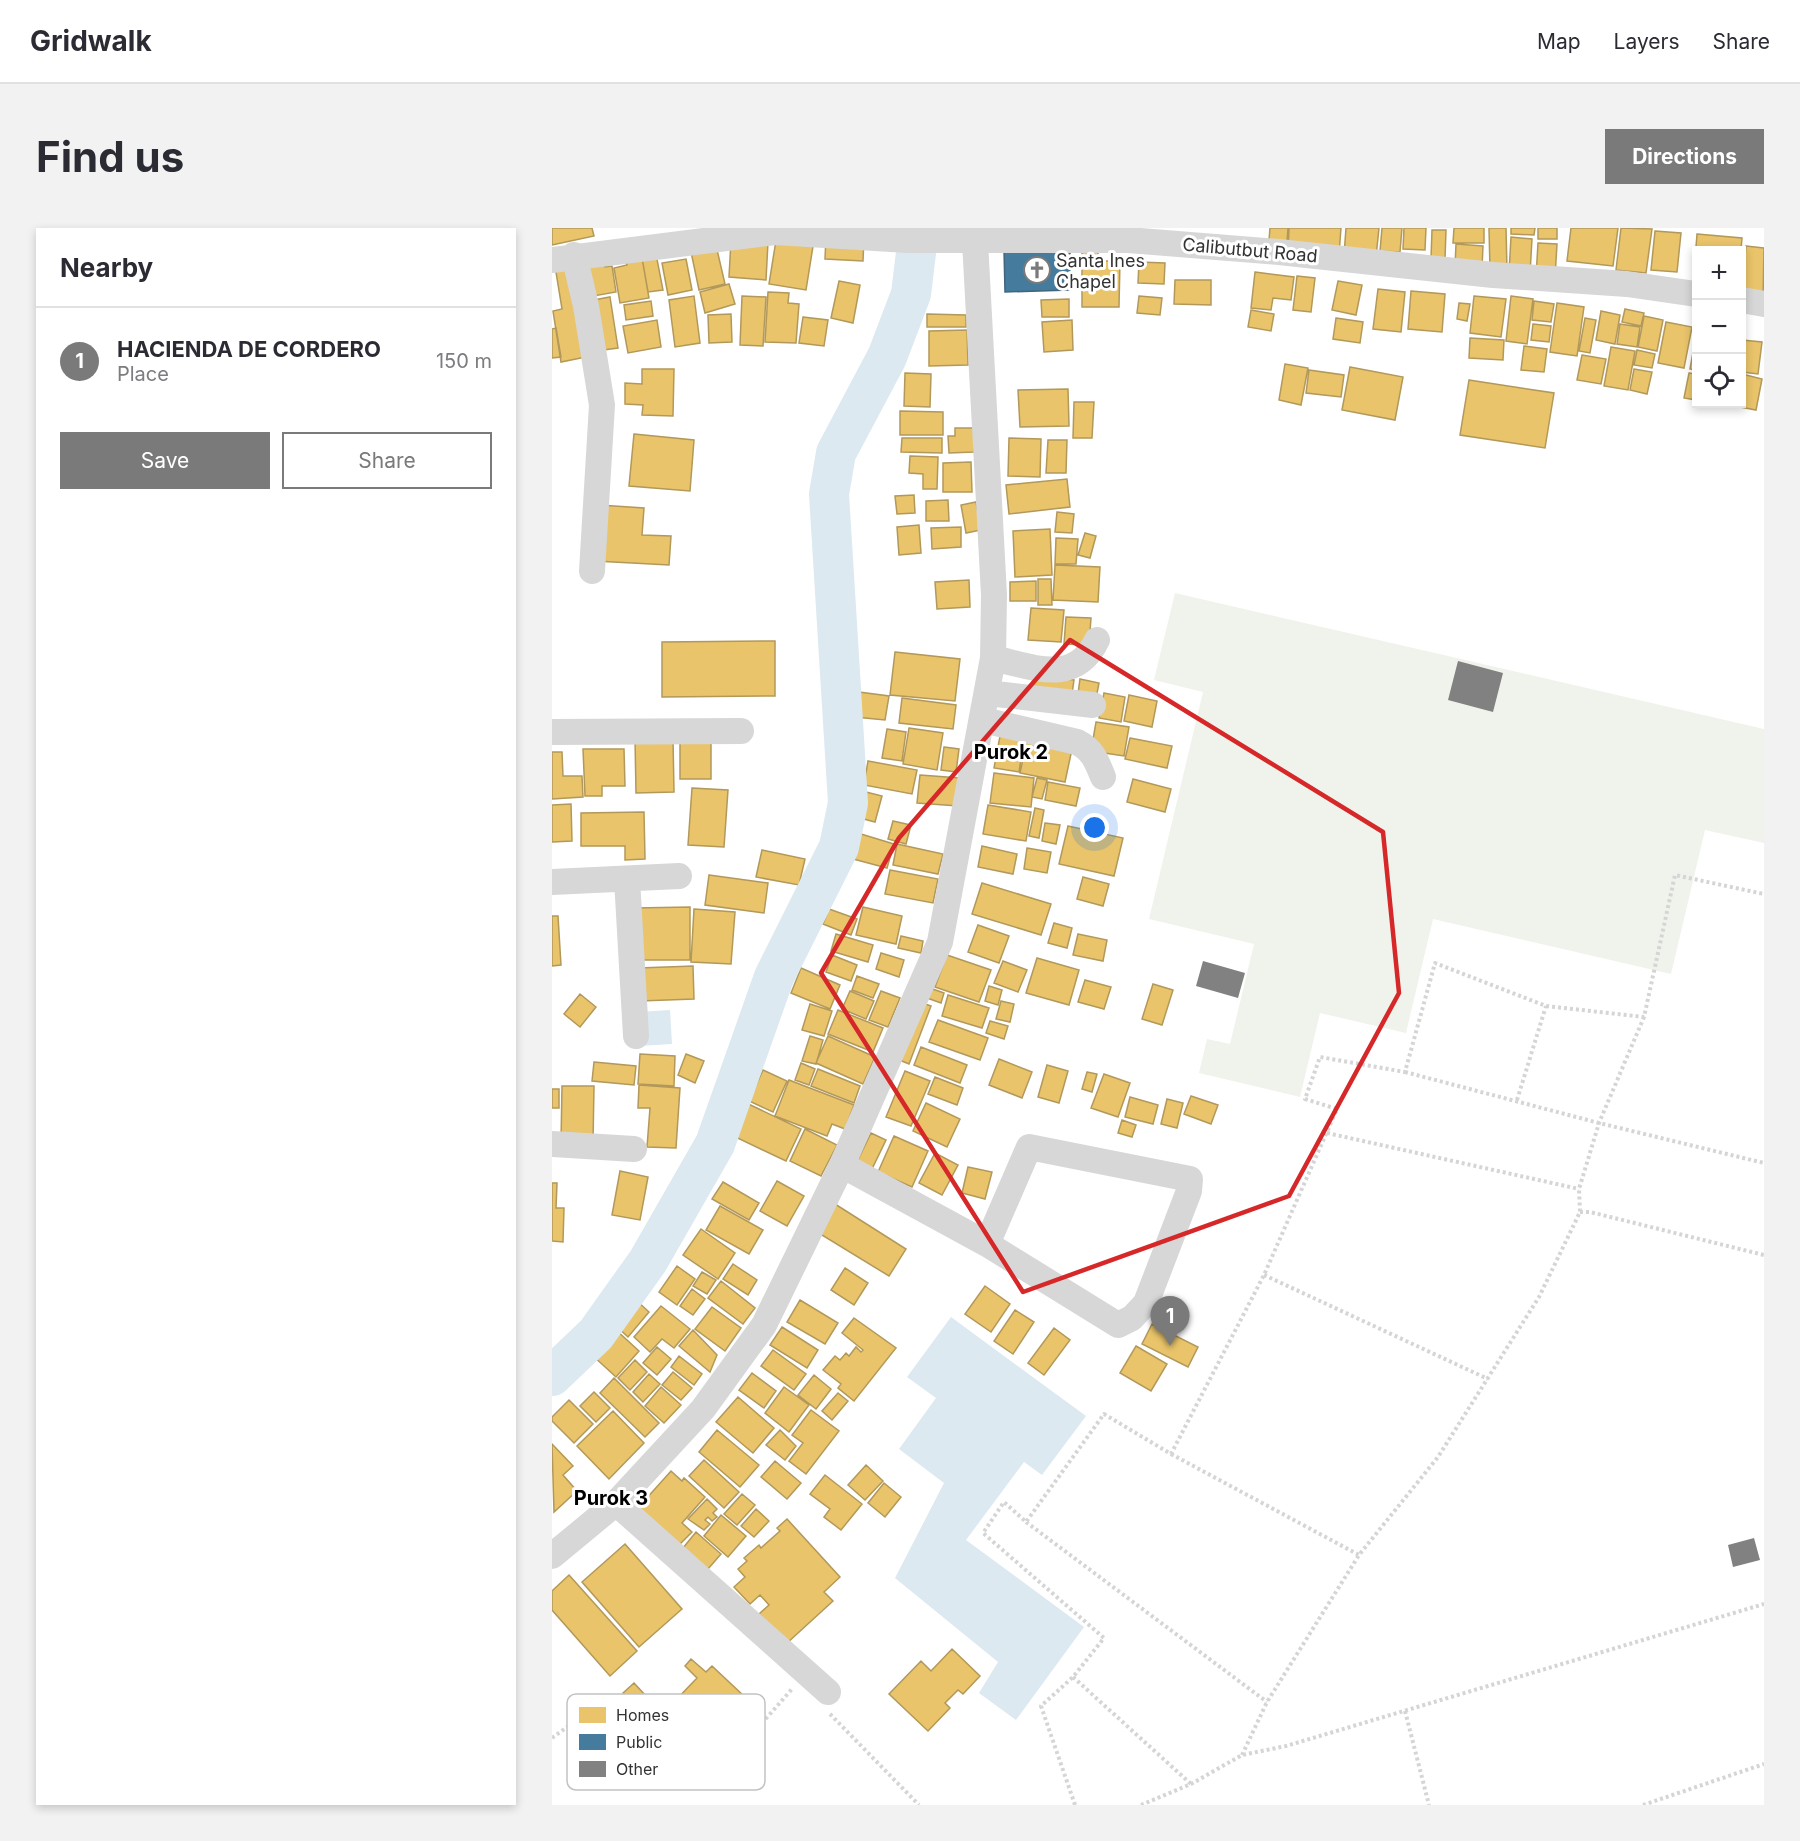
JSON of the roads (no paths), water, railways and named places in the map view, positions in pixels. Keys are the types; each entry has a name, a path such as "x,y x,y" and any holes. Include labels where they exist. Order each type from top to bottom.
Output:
{"street":[{"name":"Calibutbut Road","path":"563,257 775,232 901,236 964,241 1128,240 1290,253 1493,275 1627,284 1692,293"},
{"path":"552,1556 616,1503 703,1409 764,1325 842,1166 940,942 993,658 994,595 964,241"},
{"path":"563,257 586,306 602,405 592,571"},
{"path":"1746,301 1764,304"},
{"path":"993,658 1055,671 1075,666 1090,654 1097,640"},
{"path":"987,693 1092,705"},
{"path":"983,720 1077,742 1087,747 1095,758 1102,777"},
{"path":"552,732 741,731"},
{"path":"552,882 679,876"},
{"path":"627,879 636,1036"},
{"path":"552,1144 634,1149"},
{"path":"842,1166 987,1244 1118,1325 1132,1318 1146,1303 1189,1191 1190,1179 1029,1147 987,1244"},
{"path":"616,1503 825,1699"}],"waterway":[{"path":"552,1376 596,1334 648,1261 715,1144 774,977 839,847 848,803 829,494 836,453 887,357 911,294 919,228"}],"place":[{"name":"Santa Ines Chapel","path":"1037,270"},
{"name":"HACIENDA DE CORDERO","path":"1170,1346"}],"district":[{"name":"Purok 2","path":"1011,752"},
{"name":"Purok 3","path":"611,1498"}]}
